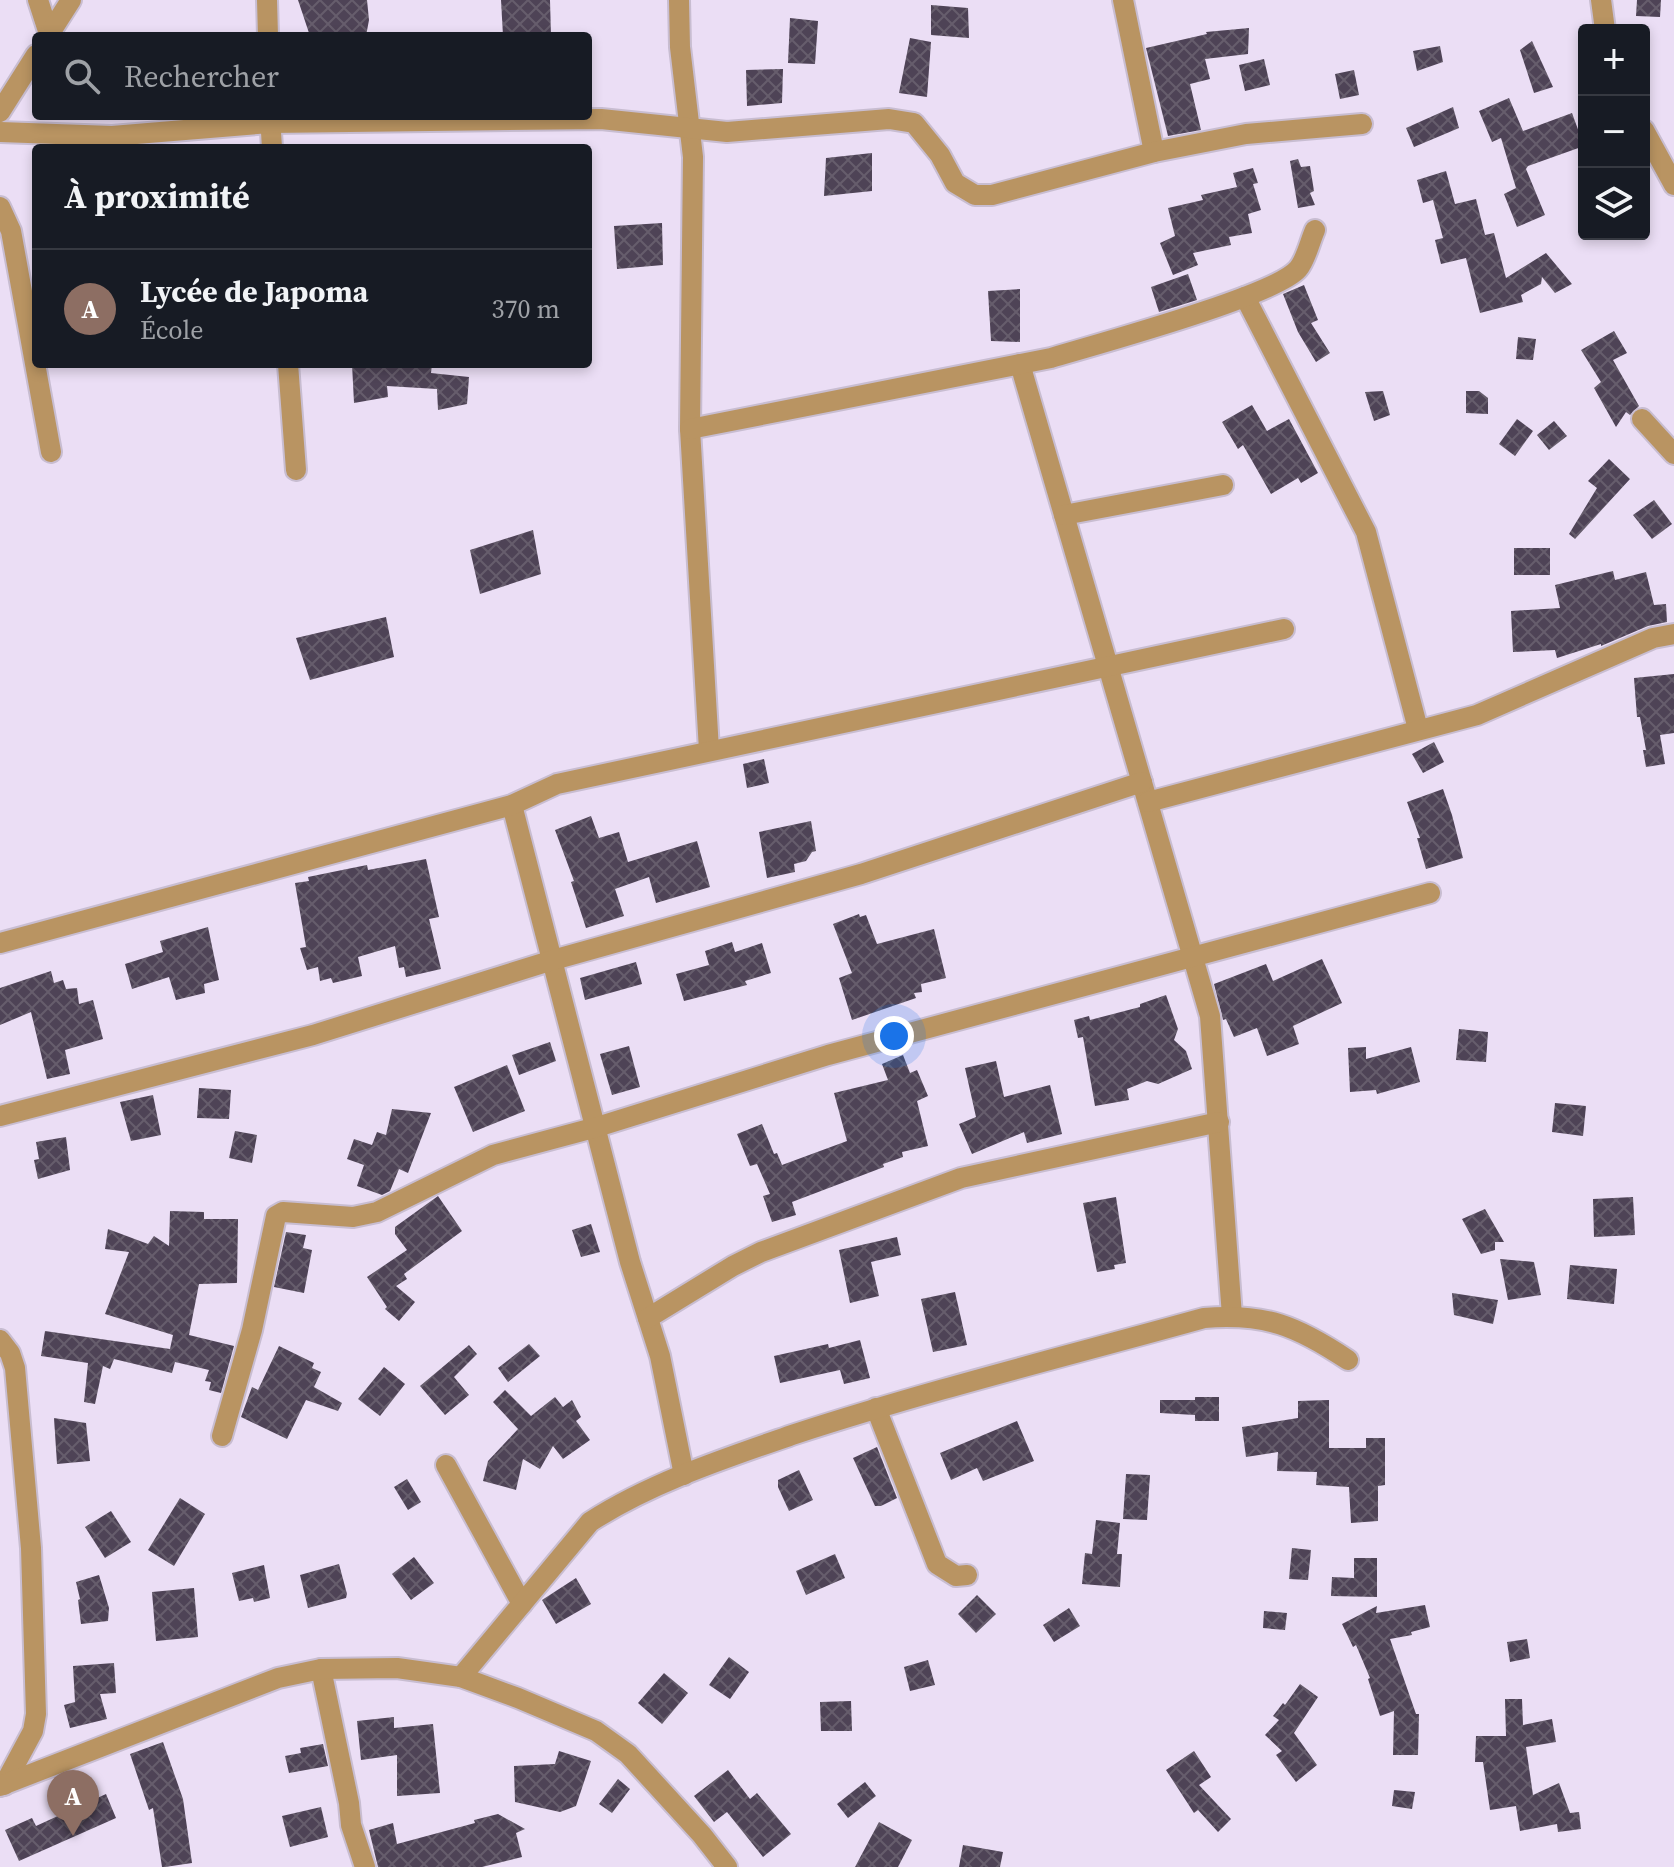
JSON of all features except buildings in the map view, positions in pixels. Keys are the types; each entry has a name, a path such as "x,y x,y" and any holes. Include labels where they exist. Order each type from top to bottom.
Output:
{"street":[{"path":"38,0 47,32"},
{"path":"50,32 71,0"},
{"path":"267,0 268,32"},
{"path":"679,0 680,47 693,157 690,429 709,750"},
{"path":"1123,0 1154,152"},
{"path":"1601,0 1604,24"},
{"path":"0,112 32,61"},
{"path":"592,119 727,132 889,119 914,123 940,155 955,183 975,195 992,195 1154,152 1246,134 1362,124"},
{"path":"0,132 112,136 261,120"},
{"path":"270,120 272,144"},
{"path":"1650,141 1674,185"},
{"path":"0,207 11,231 32,347"},
{"path":"690,429 1020,364 1092,346 1245,297 1285,279 1299,269 1315,230"},
{"path":"1245,297 1366,532 1418,729"},
{"path":"1020,364 1210,1016 1232,1316"},
{"path":"36,368 51,452"},
{"path":"288,368 296,470"},
{"path":"1642,419 1674,454"},
{"path":"1064,515 1223,485"},
{"path":"0,943 512,805 557,784 1284,629"},
{"path":"0,1116 313,1035 553,960 1145,792 1477,715 1653,638 1674,634"},
{"path":"512,805 630,1262 660,1356 684,1475"},
{"path":"222,1436 252,1330 276,1216 290,1211 353,1217 377,1212 493,1155 597,1127 828,1055 1430,893"},
{"path":"648,1318 761,1252 961,1178 1219,1122"},
{"path":"461,1677 590,1522 606,1511 734,1455 876,1408 1204,1318 1232,1316 1277,1322 1298,1329 1348,1360"},
{"path":"0,1340 10,1353 15,1368 31,1548 36,1714 33,1731 2,1786"},
{"path":"876,1408 937,1564 956,1576 967,1575"},
{"path":"446,1465 522,1604"},
{"path":"2,1786 278,1678 321,1669 397,1668 461,1677 596,1731 628,1754 727,1867"},
{"path":"321,1669 351,1825 365,1867"}],"place":[{"name":"Lycée de Japoma","path":"73,1836"}]}
